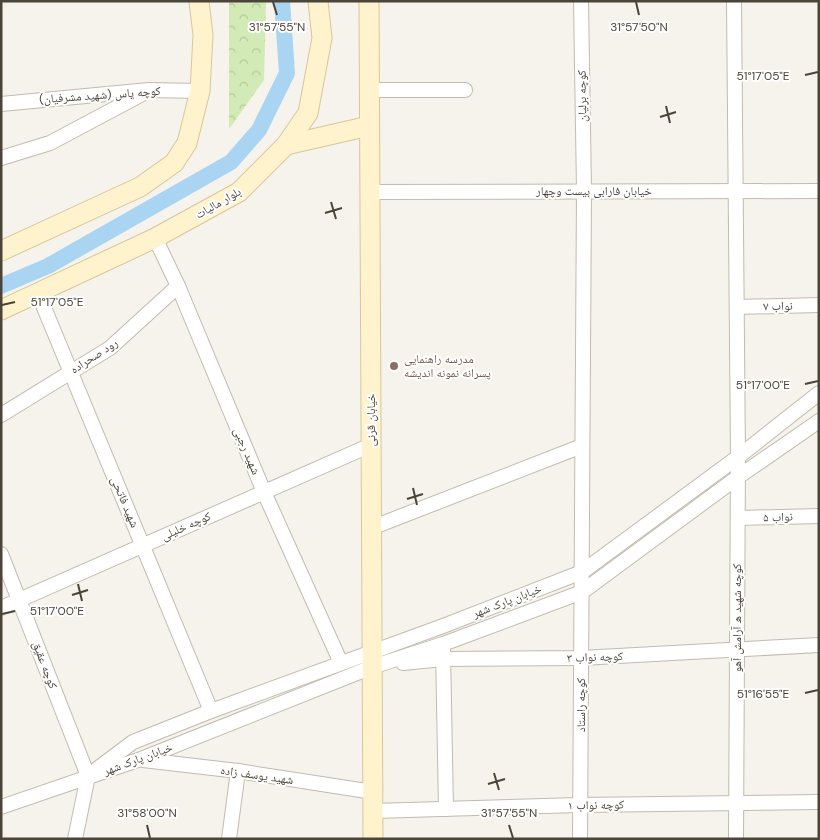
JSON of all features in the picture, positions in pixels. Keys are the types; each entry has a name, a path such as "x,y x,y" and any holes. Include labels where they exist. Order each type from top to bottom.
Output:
{"street":[{"path":"1,251 140,187 174,163 188,143 200,90 203,34 199,1"},
{"name":"بلوار مالیات","path":"1,310 155,238 239,192 286,145 308,113 322,38 318,1"},
{"name":"خیابان قرنی","path":"369,1 373,839"},
{"name":"کوچه برلیان","path":"581,1 584,191 582,446"},
{"name":"کوچه شهید ه آرامش آهو","path":"734,1 738,458 736,839"},
{"path":"1,158 50,143 149,90"},
{"name":"کوچه یاس (شهید مشرفیان)","path":"1,104 149,90 200,90"},
{"path":"369,90 465,90"},
{"path":"286,145 369,126"},
{"name":"خیابان فارابی بیست وچهار","path":"370,192 819,191"},
{"name":"شهید رجبی","path":"155,238 178,286 264,492 341,663"},
{"name":"رود صحراده","path":"1,415 110,348 178,286"},
{"name":"شهید فاتحی","path":"38,293 211,711"},
{"name":"نواب ۷","path":"737,307 819,305"},
{"name":"خیابان پارک شهر","path":"88,776 141,759 372,659 443,626 582,572 738,458 819,393"},
{"name":"خیابان پارک شهر","path":"88,776 133,742 211,711 341,663 372,659 443,644 582,592 819,420"},
{"name":"کوچه خلیلی","path":"1,608 371,445"},
{"path":"371,528 582,446"},
{"name":"کوچه راستاد","path":"580,839 582,446"},
{"name":"نواب ۵","path":"738,518 819,516"},
{"name":"کوچه عقیق","path":"1,554 88,776"},
{"path":"443,644 446,809"},
{"name":"کوچه نواب ۳","path":"372,659 581,658 819,645"},
{"name":"شهید یوسف زاده","path":"141,759 238,771 373,802"},
{"path":"229,839 238,771"},
{"path":"1,806 88,776 76,839"},
{"name":"کوچه نواب ۱","path":"373,802 446,809 819,802"}],"green space":[{"path":"229,1 266,1 264,80 229,129"}],"waterway":[{"path":"1,286 48,266 231,162 259,130 287,73 282,1"}],"place":[{"name":"مدرسه راهنمایی پسرانه نمونه اندیشه","path":"394,366"}]}
